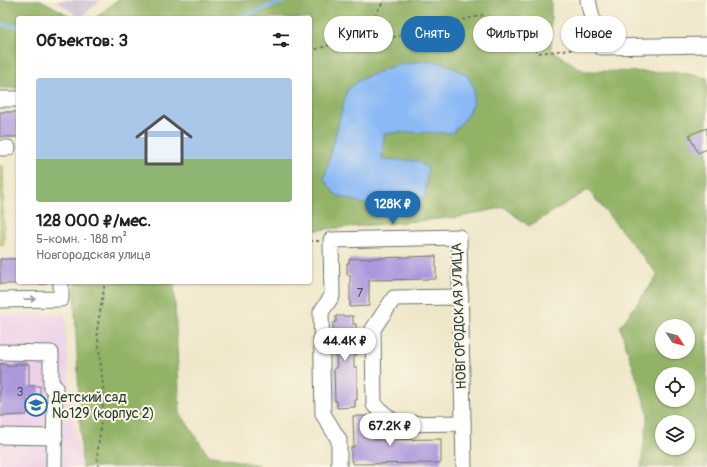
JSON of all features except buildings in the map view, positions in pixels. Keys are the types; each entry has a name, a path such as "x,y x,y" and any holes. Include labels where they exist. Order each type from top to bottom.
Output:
{"street":[{"path":"588,0 592,16"},
{"path":"626,47 707,45"},
{"path":"0,99 16,99"},
{"name":"НОВГОРОДСКАЯ УЛИЦА","path":"339,467 339,440 323,414 321,312 332,296 331,240 459,237 464,467"},
{"path":"0,300 61,299 61,284"},
{"path":"460,297 394,298 373,328 374,405 396,424 463,422"},
{"path":"0,352 51,353 51,387 55,386 54,467"},
{"path":"0,436 55,437"}],"path":[{"path":"375,16 384,0"},
{"path":"393,37 483,15 525,36 538,53 561,51"},
{"path":"312,50 324,47"},
{"path":"99,467 96,458 104,394 97,330 105,284"}],"shaded area":[{"path":"55,0 101,0 82,16 77,16"},
{"name":"Детский сад №129 (корпус 2)","path":"65,313 69,379 81,467 0,467 0,315"}],"green space":[{"path":"0,0 41,0 70,16 16,16 16,88 0,88"},
{"path":"117,0 551,0 551,16 473,16 473,52 553,51 584,71 678,72 707,78 707,467 641,467 648,413 620,327 658,275 588,190 529,226 504,207 460,217 312,231 312,16 98,16"},
{"path":"0,166 3,166 4,245 0,245"},
{"path":"75,284 174,284 180,413 208,455 258,465 258,467 82,467"}],"water":[{"path":"423,61 444,63 467,75 474,87 473,105 464,120 452,133 410,132 384,134 382,159 417,161 428,168 425,197 400,204 371,206 336,195 324,179 347,90 361,79 393,66"}],"waterway":[{"path":"243,16 287,0"},
{"path":"0,24 16,27"}],"place":[{"name":"Детский сад №129 (корпус 2)","path":"36,405"}]}
